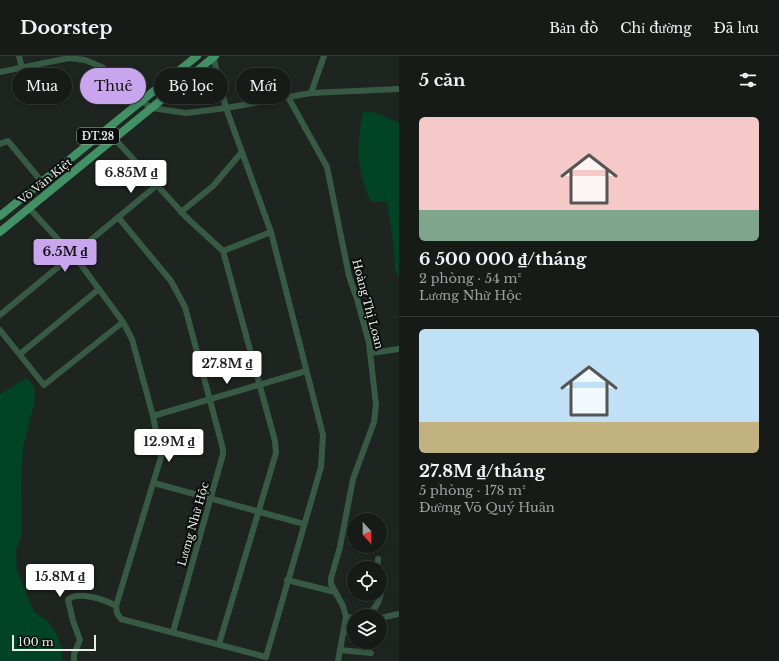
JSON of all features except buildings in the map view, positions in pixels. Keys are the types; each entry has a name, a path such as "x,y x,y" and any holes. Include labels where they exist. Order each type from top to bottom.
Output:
{"main road":[{"name":"Võ Văn Kiệt","path":"146,97 197,56"},
{"name":"Võ Văn Kiệt","path":"0,232 214,56"},
{"name":"Võ Văn Kiệt","path":"0,216 137,104"}],"street":[{"path":"19,56 22,68 69,58 85,60 103,68"},
{"path":"29,208 73,255 123,322 132,339 153,416 161,457 116,606 117,613 121,619 266,657 287,580 321,467 323,435 271,232 241,153 226,108 214,56"},
{"path":"311,93 324,56"},
{"path":"0,72 12,70"},
{"path":"291,96 311,93 399,89"},
{"name":"Hoàng Thị Loan","path":"291,101 327,167 349,276 359,306 371,353 376,405 374,422 359,460 346,511 340,547 331,578 331,584 343,606 346,619"},
{"path":"146,104 152,108 186,113 247,104"},
{"path":"114,138 181,212 223,251 275,440 276,453 219,644"},
{"path":"0,144 8,141 42,182"},
{"path":"181,212 213,186 241,153"},
{"path":"0,315 156,186"},
{"name":"Lương Nhữ Hộc","path":"118,217 175,286 185,307 223,454 173,632"},
{"path":"223,251 271,232"},
{"path":"20,354 99,289"},
{"path":"0,330 44,385 123,322"},
{"path":"371,353 399,349"},
{"path":"153,416 306,371"},
{"path":"154,483 304,524"},
{"path":"287,580 335,592"},
{"path":"74,661 74,654 80,640 73,622 68,600 77,596 87,596 106,600 116,606"},
{"path":"387,617 399,614"},
{"path":"338,661 346,619"},
{"path":"340,650 371,653"}],"green space":[{"path":"363,111 376,113 399,123 399,277 395,270 394,248 387,202 371,202 362,179 358,147"},
{"path":"27,378 34,386 35,400 23,448 21,484 22,534 16,551 17,570 34,612 47,620 57,635 61,647 61,661 0,661 0,394"}]}
